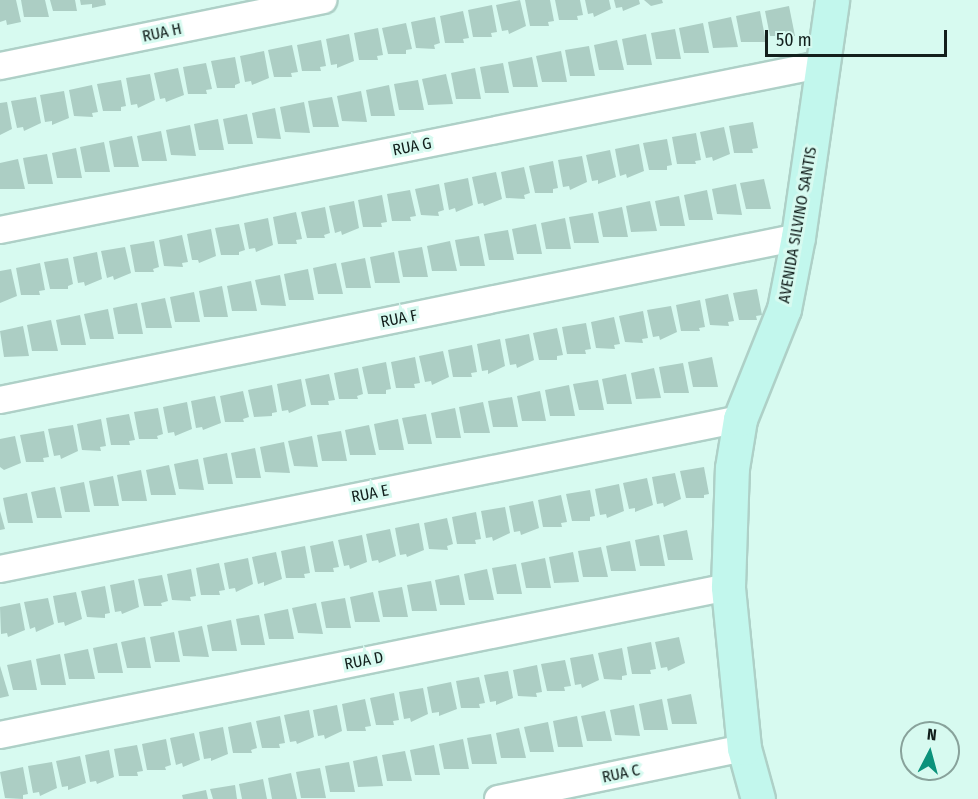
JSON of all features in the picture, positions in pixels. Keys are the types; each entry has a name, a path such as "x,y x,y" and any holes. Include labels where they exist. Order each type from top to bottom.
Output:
{"main road":[{"name":"AVENIDA SILVINO SANTIS","path":"758,799 744,748 728,587 732,468 740,419 784,309 798,237 832,0"}],"street":[{"name":"RUA H","path":"0,66 323,0"},
{"name":"RUA G","path":"0,230 824,63"},
{"name":"RUA F","path":"0,400 798,237"},
{"name":"RUA E","path":"0,569 740,419"},
{"name":"RUA D","path":"0,735 728,587"},
{"name":"RUA C","path":"498,799 744,748"}],"building":[{"path":"0,0 16,0 21,22 7,25 6,20 0,22"},
{"path":"21,0 45,0 49,17 24,17"},
{"path":"50,0 75,0 77,11 53,11"},
{"path":"80,0 105,0 106,5 92,8 92,4 81,5"},
{"path":"520,0 526,26 509,34 508,30 502,31 496,5"},
{"path":"525,0 550,0 554,21 548,22 549,26 530,26"},
{"path":"555,0 580,0 583,15 577,16 578,20 559,20"},
{"path":"585,0 609,0 611,9 594,17 593,13 588,14"},
{"path":"614,0 639,0 640,4 623,11 622,7 616,8"},
{"path":"644,0 662,0 663,3 651,6"},
{"path":"492,5 497,32 491,33 492,37 473,37 468,10"},
{"path":"789,6 795,36 770,36 765,11"},
{"path":"463,11 469,38 463,39 464,43 445,43 440,16"},
{"path":"760,11 766,42 741,42 736,16"},
{"path":"435,17 440,43 434,45 435,49 416,48 411,22"},
{"path":"731,17 738,47 713,48 708,22"},
{"path":"406,23 412,49 406,50 406,54 388,54 382,28"},
{"path":"703,23 709,53 684,53 679,28"},
{"path":"378,28 383,55 377,56 378,60 359,60 354,33"},
{"path":"675,29 681,59 656,59 651,33"},
{"path":"349,34 354,61 337,68 337,64 331,65 326,39"},
{"path":"646,34 652,65 627,65 622,39"},
{"path":"321,40 326,66 320,67 321,71 302,71 297,45"},
{"path":"617,40 624,70 599,70 594,45"},
{"path":"292,45 298,72 291,73 292,77 274,77 268,50"},
{"path":"589,46 595,76 570,76 565,50"},
{"path":"264,51 269,78 252,85 251,81 245,82 240,56"},
{"path":"561,51 567,82 542,82 536,56"},
{"path":"235,57 240,83 235,85 235,88 217,88 211,61"},
{"path":"532,57 538,87 513,87 508,62"},
{"path":"206,63 212,89 206,90 207,94 188,94 183,67"},
{"path":"503,63 509,93 485,93 480,67"},
{"path":"178,68 184,95 166,102 165,98 160,99 154,73"},
{"path":"475,68 481,99 456,99 451,73"},
{"path":"150,74 155,100 138,108 137,104 131,105 126,78"},
{"path":"446,74 453,104 428,105 422,79"},
{"path":"121,80 126,106 121,107 121,111 103,111 97,84"},
{"path":"418,80 424,110 399,110 394,84"},
{"path":"92,85 98,112 92,113 93,117 74,116 69,90"},
{"path":"389,85 395,116 371,116 366,90"},
{"path":"64,91 69,118 52,125 52,121 45,122 40,95"},
{"path":"361,91 367,122 342,121 337,96"},
{"path":"36,97 41,123 24,131 23,127 17,128 11,101"},
{"path":"332,97 339,127 313,127 308,101"},
{"path":"7,102 12,129 0,135 0,103"},
{"path":"304,102 310,133 285,132 280,107"},
{"path":"275,108 281,139 257,138 252,113"},
{"path":"247,114 253,144 228,144 223,119"},
{"path":"218,119 224,150 199,150 194,124"},
{"path":"753,122 758,148 752,149 753,153 734,153 729,126"},
{"path":"190,125 196,156 171,155 166,130"},
{"path":"724,127 730,154 713,161 712,157 706,158 700,132"},
{"path":"161,131 167,161 142,161 137,136"},
{"path":"696,133 701,160 695,161 696,164 677,164 672,137"},
{"path":"132,136 139,167 114,167 109,141"},
{"path":"667,139 672,165 667,166 667,170 649,170 643,143"},
{"path":"104,142 110,172 85,172 80,147"},
{"path":"639,144 644,171 627,178 626,174 620,176 615,149"},
{"path":"76,148 82,178 57,178 52,153"},
{"path":"610,150 616,177 598,184 598,180 592,181 586,155"},
{"path":"47,154 53,184 28,184 23,158"},
{"path":"582,156 587,182 570,190 569,186 563,187 558,160"},
{"path":"18,159 25,189 0,189 0,163"},
{"path":"553,161 558,188 553,189 553,193 535,193 529,166"},
{"path":"524,167 530,193 524,195 525,199 506,198 501,172"},
{"path":"496,172 502,199 484,206 483,203 478,204 472,177"},
{"path":"468,178 473,205 456,212 455,208 449,210 444,183"},
{"path":"764,179 771,209 746,209 740,183"},
{"path":"439,184 444,210 438,212 439,216 421,215 415,189"},
{"path":"736,184 742,215 717,214 712,189"},
{"path":"410,190 416,216 410,217 411,221 392,221 387,194"},
{"path":"707,190 713,220 689,220 684,195"},
{"path":"382,195 387,222 381,223 382,227 363,227 358,200"},
{"path":"679,196 685,226 660,226 655,201"},
{"path":"354,201 359,228 342,235 341,231 335,233 329,206"},
{"path":"650,201 657,231 631,232 626,206"},
{"path":"325,207 330,233 324,235 325,238 307,238 301,212"},
{"path":"622,207 628,237 603,237 598,212"},
{"path":"296,212 302,239 296,240 297,244 278,244 273,217"},
{"path":"593,213 599,243 574,243 569,217"},
{"path":"268,218 273,245 256,252 255,248 249,249 244,223"},
{"path":"565,218 571,249 546,249 541,223"},
{"path":"239,224 245,250 239,252 239,255 221,255 215,228"},
{"path":"536,224 542,254 517,254 512,229"},
{"path":"211,229 216,256 199,263 198,260 192,260 187,234"},
{"path":"508,230 514,260 489,260 484,234"},
{"path":"182,235 188,262 182,263 183,267 164,266 159,240"},
{"path":"479,236 485,266 460,266 455,240"},
{"path":"154,241 159,267 153,269 154,272 135,272 130,245"},
{"path":"450,241 457,271 432,271 427,246"},
{"path":"125,247 131,273 114,280 113,276 107,278 101,251"},
{"path":"422,247 428,277 403,277 398,251"},
{"path":"97,252 102,279 85,286 84,282 78,283 73,257"},
{"path":"394,252 400,283 375,283 370,257"},
{"path":"68,258 73,284 68,286 68,289 50,289 44,262"},
{"path":"365,258 371,288 346,288 341,263"},
{"path":"40,263 45,290 39,291 40,295 21,295 16,268"},
{"path":"336,263 343,294 318,294 313,268"},
{"path":"11,269 17,296 0,303 0,271"},
{"path":"308,269 314,300 289,300 284,274"},
{"path":"280,275 286,306 261,305 255,280"},
{"path":"251,281 257,311 232,311 227,286"},
{"path":"222,286 228,317 204,317 199,291"},
{"path":"757,289 762,315 756,316 757,320 739,320 733,293"},
{"path":"194,292 200,322 175,322 170,297"},
{"path":"728,294 734,321 728,322 729,326 710,325 705,299"},
{"path":"165,298 172,328 146,328 141,303"},
{"path":"700,300 705,327 699,328 700,331 681,331 676,305"},
{"path":"137,303 143,334 118,334 113,308"},
{"path":"671,306 677,332 660,340 659,336 653,337 647,310"},
{"path":"108,309 114,339 90,339 84,314"},
{"path":"643,311 648,338 642,339 643,343 625,342 619,316"},
{"path":"80,315 86,345 61,345 56,320"},
{"path":"614,317 620,344 614,345 615,349 596,348 591,322"},
{"path":"51,320 58,351 32,351 27,325"},
{"path":"586,323 591,349 585,350 586,354 567,354 562,327"},
{"path":"23,326 29,356 4,357 0,331"},
{"path":"557,328 563,355 557,356 557,360 539,360 533,333"},
{"path":"529,334 534,360 517,368 516,364 510,365 505,339"},
{"path":"500,339 505,366 488,374 488,370 482,371 477,344"},
{"path":"472,345 477,372 471,373 472,377 453,377 448,350"},
{"path":"443,351 449,377 432,385 431,381 425,382 419,356"},
{"path":"415,357 420,383 414,384 415,388 396,388 391,362"},
{"path":"712,357 718,387 693,387 688,362"},
{"path":"386,362 391,389 386,390 386,394 368,394 362,367"},
{"path":"683,363 689,393 664,393 659,367"},
{"path":"358,368 363,394 357,396 358,399 339,399 334,373"},
{"path":"654,368 661,398 636,399 631,373"},
{"path":"329,374 335,400 328,401 329,405 311,405 305,379"},
{"path":"626,374 632,404 607,404 602,379"},
{"path":"301,379 306,406 289,413 288,410 282,411 277,384"},
{"path":"598,380 604,410 579,410 573,384"},
{"path":"272,385 277,412 272,413 272,416 254,417 248,390"},
{"path":"569,385 575,416 550,416 545,390"},
{"path":"243,391 249,417 243,419 244,422 225,422 220,396"},
{"path":"540,391 546,421 522,421 517,396"},
{"path":"215,396 221,423 203,430 202,427 196,428 191,401"},
{"path":"512,397 518,427 493,427 488,401"},
{"path":"187,402 192,429 175,436 174,432 168,433 163,407"},
{"path":"483,402 490,433 464,433 459,407"},
{"path":"158,408 163,434 157,436 158,439 139,439 134,412"},
{"path":"455,408 461,438 436,438 431,413"},
{"path":"129,414 135,440 129,441 130,445 111,445 106,418"},
{"path":"426,414 432,444 408,444 402,418"},
{"path":"101,419 106,446 100,447 101,451 82,450 77,424"},
{"path":"398,419 404,450 379,450 374,424"},
{"path":"73,425 78,451 61,459 60,455 54,456 48,429"},
{"path":"369,425 376,455 350,455 345,430"},
{"path":"44,431 49,457 43,458 44,462 26,462 20,435"},
{"path":"341,431 347,461 322,461 317,435"},
{"path":"15,436 21,463 4,470 0,467 0,439"},
{"path":"312,436 318,467 294,466 288,441"},
{"path":"284,442 290,473 265,472 260,447"},
{"path":"255,448 261,478 236,478 231,453"},
{"path":"227,453 233,484 208,484 203,458"},
{"path":"198,459 204,490 179,489 174,464"},
{"path":"169,465 176,495 151,495 146,470"},
{"path":"704,467 709,494 704,495 704,498 686,498 680,471"},
{"path":"141,470 147,501 122,501 117,475"},
{"path":"675,473 681,499 664,507 663,503 657,504 652,477"},
{"path":"113,476 119,506 94,506 89,481"},
{"path":"647,478 653,505 635,512 635,508 629,509 623,483"},
{"path":"84,482 90,512 65,512 60,487"},
{"path":"619,484 624,511 607,518 606,514 600,515 595,489"},
{"path":"55,487 62,518 37,518 31,492"},
{"path":"590,490 595,516 590,517 590,521 572,521 566,494"},
{"path":"27,493 33,523 8,523 3,498"},
{"path":"561,495 567,522 561,523 562,527 543,527 538,500"},
{"path":"533,501 539,528 521,535 520,531 514,532 509,506"},
{"path":"505,507 510,533 493,541 492,537 486,538 481,511"},
{"path":"0,511 5,529 0,530"},
{"path":"476,512 481,539 475,540 476,544 457,544 452,517"},
{"path":"447,518 453,544 447,546 448,550 429,549 424,523"},
{"path":"419,523 424,550 407,557 406,554 400,555 395,528"},
{"path":"390,529 396,556 379,563 378,560 372,561 366,534"},
{"path":"687,530 693,560 668,560 663,535"},
{"path":"362,535 367,562 350,569 349,565 344,566 338,540"},
{"path":"659,535 665,566 640,566 635,540"},
{"path":"333,541 339,567 333,568 334,572 315,572 310,546"},
{"path":"630,541 636,571 611,571 606,546"},
{"path":"305,546 310,573 304,574 305,578 286,578 281,551"},
{"path":"601,547 608,577 583,577 578,551"},
{"path":"276,552 282,579 264,586 264,582 258,584 252,557"},
{"path":"573,552 579,582 554,583 549,557"},
{"path":"248,558 253,584 236,592 235,588 229,589 224,563"},
{"path":"545,558 551,588 526,588 521,563"},
{"path":"219,563 225,590 219,591 220,595 201,595 196,568"},
{"path":"516,564 522,594 497,594 492,568"},
{"path":"191,569 196,596 190,597 191,601 172,600 167,574"},
{"path":"487,569 494,600 469,600 464,574"},
{"path":"162,575 168,601 161,603 162,606 144,606 138,579"},
{"path":"459,575 465,605 440,605 435,580"},
{"path":"134,580 139,607 122,614 121,611 115,612 110,585"},
{"path":"431,581 437,611 412,611 407,585"},
{"path":"105,586 110,613 105,614 105,618 87,617 81,591"},
{"path":"402,587 408,617 383,617 378,591"},
{"path":"76,592 82,619 65,626 64,622 58,623 53,596"},
{"path":"373,592 380,622 355,622 350,597"},
{"path":"48,598 54,624 36,632 35,627 30,629 24,602"},
{"path":"345,598 351,628 326,628 321,602"},
{"path":"20,603 25,630 8,637 7,633 1,634 0,607"},
{"path":"316,603 323,634 298,633 292,608"},
{"path":"288,609 294,639 269,639 264,614"},
{"path":"259,615 265,645 241,645 236,619"},
{"path":"231,620 237,651 212,651 207,625"},
{"path":"202,626 209,657 183,656 178,631"},
{"path":"174,632 180,662 155,662 150,637"},
{"path":"145,637 151,668 127,668 121,642"},
{"path":"679,637 685,663 668,671 667,667 661,668 655,642"},
{"path":"651,642 656,669 650,670 651,674 632,674 627,647"},
{"path":"117,643 123,673 98,673 93,648"},
{"path":"622,648 627,675 622,676 622,680 604,679 598,653"},
{"path":"88,649 95,679 69,679 64,654"},
{"path":"60,654 66,685 41,685 36,659"},
{"path":"593,654 599,680 582,688 581,684 575,685 570,658"},
{"path":"31,660 37,690 13,690 7,665"},
{"path":"565,660 571,686 564,687 565,691 547,691 541,664"},
{"path":"537,665 542,692 536,693 537,697 518,696 513,670"},
{"path":"0,666 9,696 0,698"},
{"path":"508,671 513,698 496,705 496,701 490,702 484,675"},
{"path":"479,677 485,703 479,704 480,708 461,708 456,681"},
{"path":"451,682 457,709 439,716 439,712 432,713 427,687"},
{"path":"423,688 428,714 411,722 410,718 404,719 399,692"},
{"path":"394,693 399,720 393,721 394,725 376,725 370,698"},
{"path":"691,694 697,724 672,724 667,699"},
{"path":"365,699 371,726 365,727 366,731 347,731 342,704"},
{"path":"662,699 668,730 644,730 639,704"},
{"path":"337,705 342,731 325,739 324,735 318,736 313,710"},
{"path":"634,705 640,736 615,735 610,710"},
{"path":"309,710 314,737 297,744 296,741 290,742 284,715"},
{"path":"605,711 612,741 587,741 581,716"},
{"path":"280,716 285,743 279,744 280,748 262,748 256,721"},
{"path":"577,716 583,747 558,747 553,721"},
{"path":"251,722 257,748 251,750 252,753 233,753 228,727"},
{"path":"548,722 554,752 530,752 524,727"},
{"path":"223,727 228,754 211,761 211,758 204,759 199,732"},
{"path":"519,728 526,758 501,758 496,733"},
{"path":"194,733 200,760 183,767 182,763 176,765 170,738"},
{"path":"491,734 497,764 472,764 467,738"},
{"path":"166,739 171,765 165,767 166,770 147,770 142,744"},
{"path":"463,739 469,769 444,769 439,744"},
{"path":"137,745 143,771 137,772 138,776 119,776 114,749"},
{"path":"434,745 440,775 415,775 410,750"},
{"path":"109,750 114,777 97,784 96,781 90,782 85,755"},
{"path":"405,751 412,781 387,781 382,755"},
{"path":"80,756 86,783 68,790 68,786 62,787 56,761"},
{"path":"377,756 383,786 358,787 353,761"},
{"path":"52,762 57,788 40,796 39,792 33,793 28,766"},
{"path":"349,762 355,792 330,792 325,766"},
{"path":"23,767 28,794 23,795 23,799 5,798 0,772"},
{"path":"320,768 326,798 301,798 296,772"},
{"path":"291,773 297,799 272,799 268,778"},
{"path":"263,779 267,799 242,799 239,784"},
{"path":"235,785 237,799 213,799 210,789"},
{"path":"206,790 208,799 183,799 182,795"}]}
